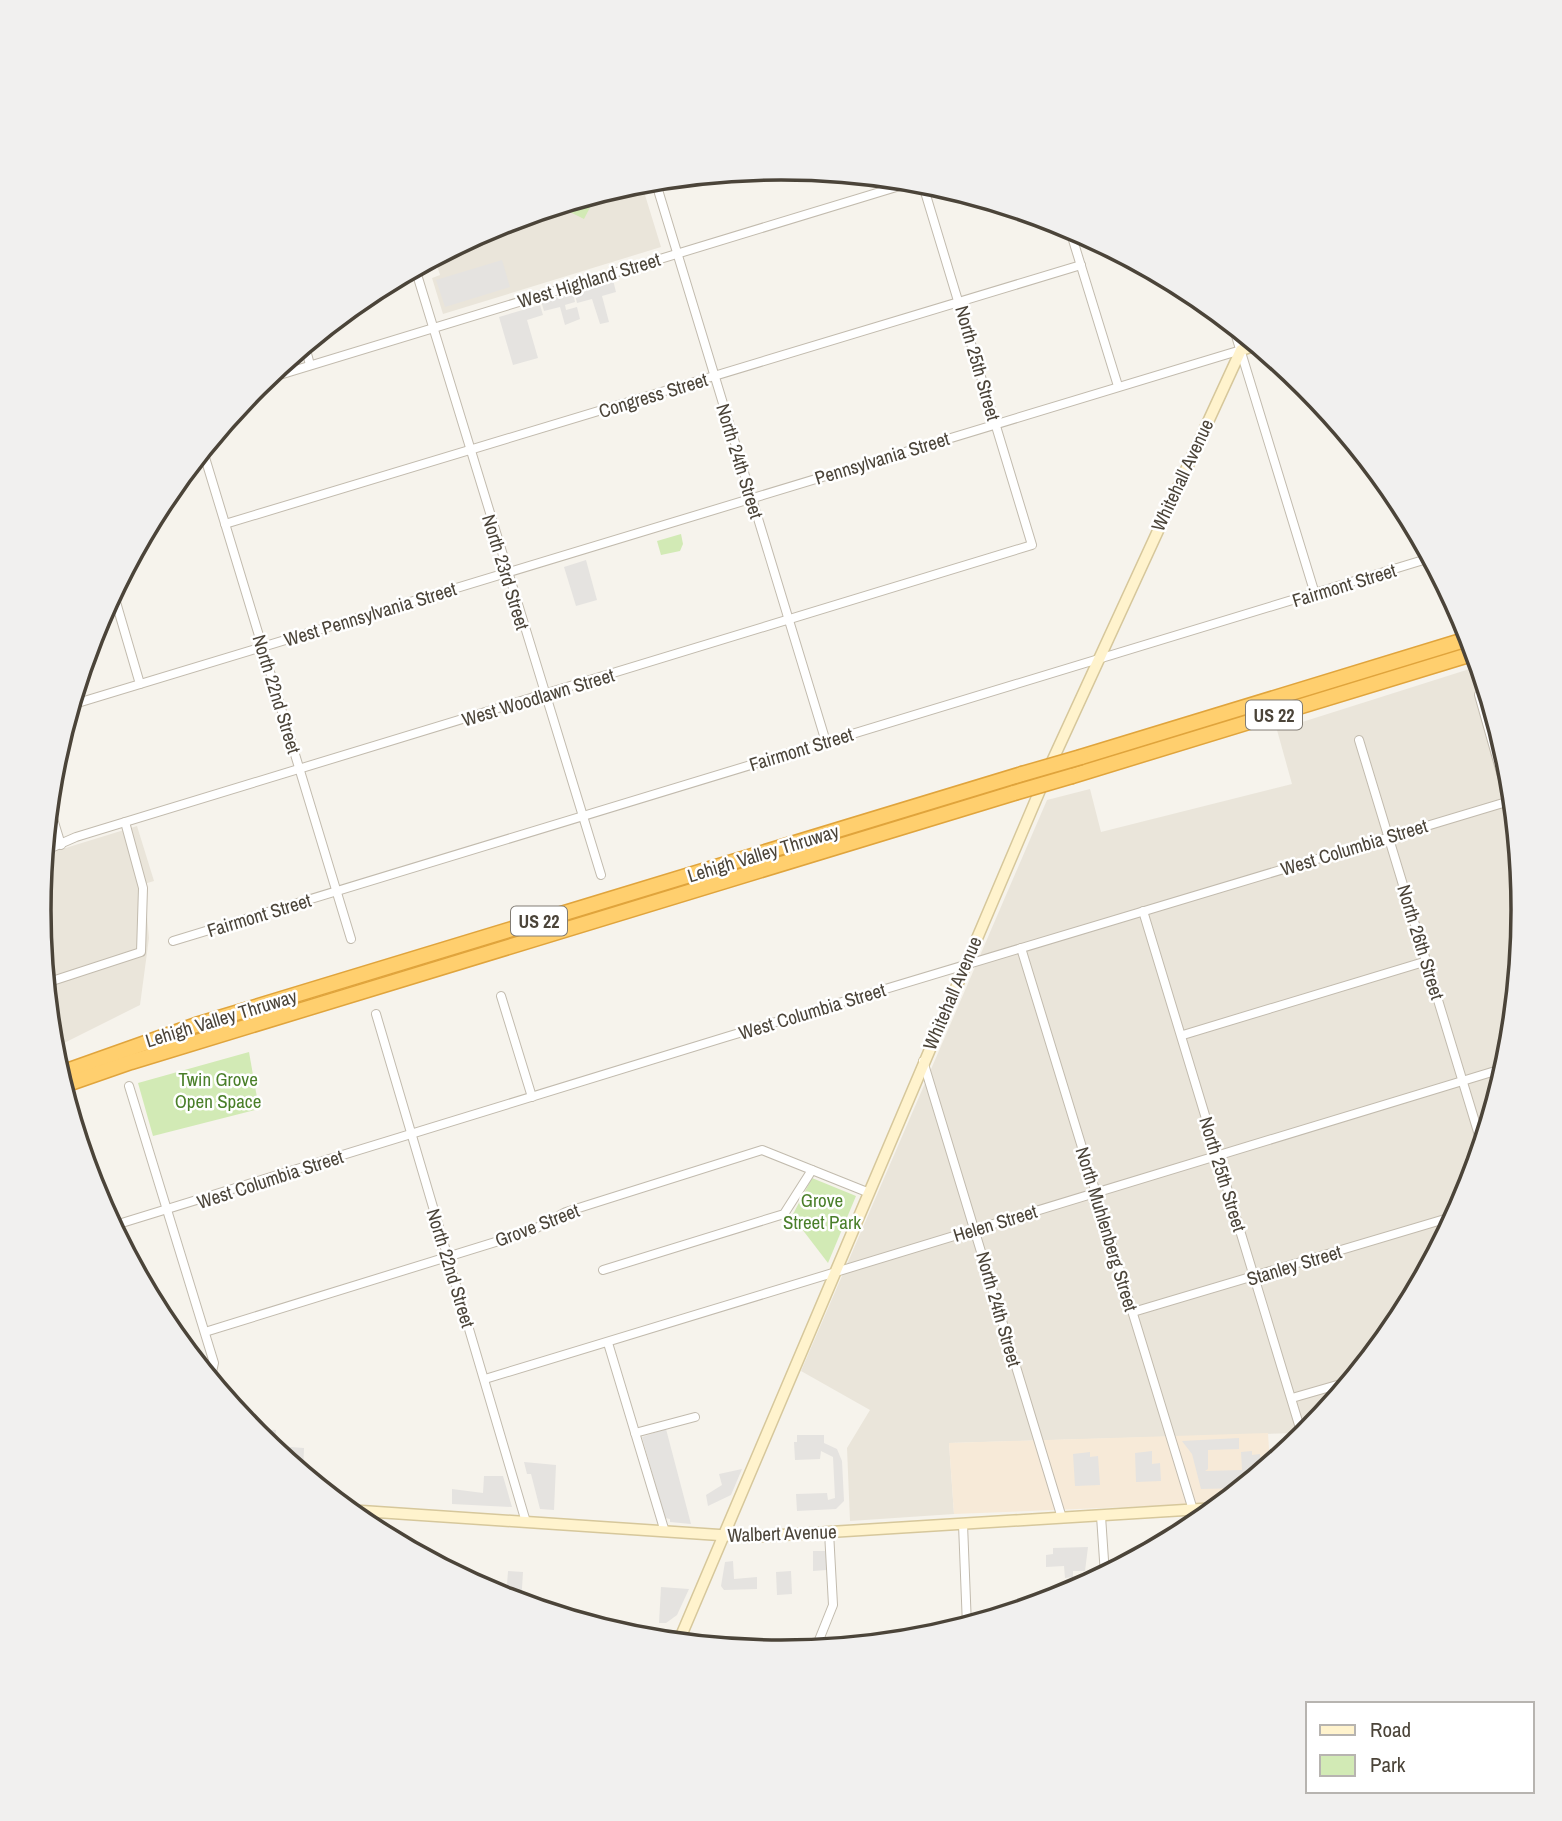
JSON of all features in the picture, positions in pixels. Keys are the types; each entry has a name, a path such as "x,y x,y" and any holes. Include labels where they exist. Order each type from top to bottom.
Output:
{"highway":[{"name":"Lehigh Valley Thruway","path":"69,1070 196,1025 1460,641"},
{"name":"Lehigh Valley Thruway","path":"72,1083 131,1062 1465,656"}],"street":[{"name":"West Highland Street","path":"288,372 891,189"},
{"name":"North 24th Street","path":"659,191 826,741"},
{"name":"North 25th Street","path":"926,195 1032,545"},
{"path":"1074,242 1118,386"},
{"name":"Congress Street","path":"225,524 1081,265"},
{"name":"North 23rd Street","path":"418,277 601,875"},
{"path":"1238,341 1315,594"},
{"name":"Pennsylvania Street","path":"507,572 1247,348"},
{"name":"Whitehall Avenue","path":"682,1634 832,1273 1095,662 1241,350"},
{"path":"307,355 310,365"},
{"name":"North 22nd Street","path":"206,461 351,939"},
{"name":"West Woodlawn Street","path":"54,848 125,822 1032,545"},
{"name":"Fairmont Street","path":"173,941 1421,561"},
{"name":"West Pennsylvania Street","path":"82,702 507,572"},
{"path":"117,607 140,684"},
{"name":"North 26th Street","path":"1359,740 1477,1129"},
{"name":"West Columbia Street","path":"122,1223 965,964 1503,803"},
{"path":"54,980 136,956 142,944 143,888 125,822"},
{"path":"56,828 61,845"},
{"name":"North 25th Street","path":"1143,911 1183,1035 1299,1425"},
{"name":"North Muhlenberg Street","path":"1021,948 1193,1510"},
{"path":"1183,1035 1427,961"},
{"path":"501,996 532,1097"},
{"name":"North 22nd Street","path":"376,1014 526,1522"},
{"name":"North 24th Street","path":"923,1061 1062,1518"},
{"name":"Helen Street","path":"485,1379 1493,1072"},
{"path":"129,1086 205,1332 214,1363 213,1368"},
{"name":"Grove Street","path":"205,1332 531,1231 566,1212 762,1150 867,1192"},
{"path":"603,1270 784,1214 812,1170"},
{"name":"Stanley Street","path":"1133,1312 1442,1220"},
{"path":"608,1343 665,1532"},
{"path":"1292,1398 1335,1386"},
{"path":"635,1433 695,1417"},
{"name":"Walbert Avenue","path":"366,1511 724,1536 1199,1510"},
{"path":"1101,1516 1104,1565"},
{"path":"963,1524 967,1617"},
{"path":"819,1639 833,1605 829,1532"}],"shaded area":[{"path":"644,193 661,247 443,314 432,278 440,275 437,267 502,236 592,205"},
{"path":"502,260 510,287 445,307 436,280"},
{"path":"613,280 616,292 602,296 609,322 600,324 592,299 577,303 574,291"},
{"path":"573,293 575,302 565,305 566,310 577,307 580,319 565,325 560,307 544,311 541,301"},
{"path":"540,305 543,315 527,320 538,358 513,365 499,317"},
{"path":"586,560 597,600 576,606 564,567"},
{"path":"1470,669 1486,721 1505,815 1510,863 1510,958 1505,1006 1486,1100 1472,1145 1456,1190 1413,1276 1360,1355 1330,1392 1290,1433 949,1443 954,1514 850,1521 847,1448 870,1410 801,1371 1047,800 1090,789 1101,832 1292,784 1277,730"},
{"path":"137,826 154,881 144,884 149,938 140,1005 63,1043 52,958 55,838 59,850"},
{"path":"666,1429 691,1524 670,1522 670,1519 665,1518 642,1437"},
{"path":"1268,1433 1269,1453 1207,1504 954,1514 949,1443"},
{"path":"797,1435 824,1435 824,1443 837,1449 842,1461 844,1501 836,1509 797,1511 796,1494 827,1493 828,1500 835,1498 833,1457 821,1451 820,1459 795,1460 794,1442 797,1442"},
{"path":"1239,1438 1239,1449 1208,1450 1208,1469 1205,1471 1242,1470 1241,1452 1252,1451 1252,1455 1260,1454 1260,1461 1228,1488 1201,1489 1192,1454 1182,1441"},
{"path":"290,1447 304,1448 303,1463 300,1460 290,1451"},
{"path":"1152,1451 1152,1464 1160,1463 1161,1481 1136,1482 1135,1453"},
{"path":"1090,1452 1090,1457 1098,1456 1100,1485 1075,1486 1073,1454"},
{"path":"524,1462 556,1465 554,1510 540,1509 531,1474 527,1474"},
{"path":"742,1469 731,1495 708,1506 706,1495 722,1485 719,1474"},
{"path":"484,1476 503,1476 512,1507 452,1504 452,1489 483,1493"},
{"path":"1088,1547 1085,1571 1073,1571 1073,1577 1065,1578 1064,1566 1046,1567 1046,1555 1053,1554 1053,1548"},
{"path":"813,1551 826,1551 827,1570 813,1571"},
{"path":"733,1561 734,1579 757,1577 757,1589 724,1590 721,1586 725,1562"},
{"path":"508,1571 523,1572 522,1593 507,1587"},
{"path":"791,1571 792,1594 777,1595 776,1572"},
{"path":"661,1587 689,1589 677,1615 666,1623 659,1623"}],"green space":[{"path":"591,205 584,219 570,212"},
{"path":"681,534 683,544 680,551 661,555 657,541"},
{"name":"Twin Grove Open Space","path":"249,1052 259,1109 153,1136 138,1083"},
{"name":"Grove Street Park","path":"812,1178 856,1196 828,1263 792,1216"}]}
